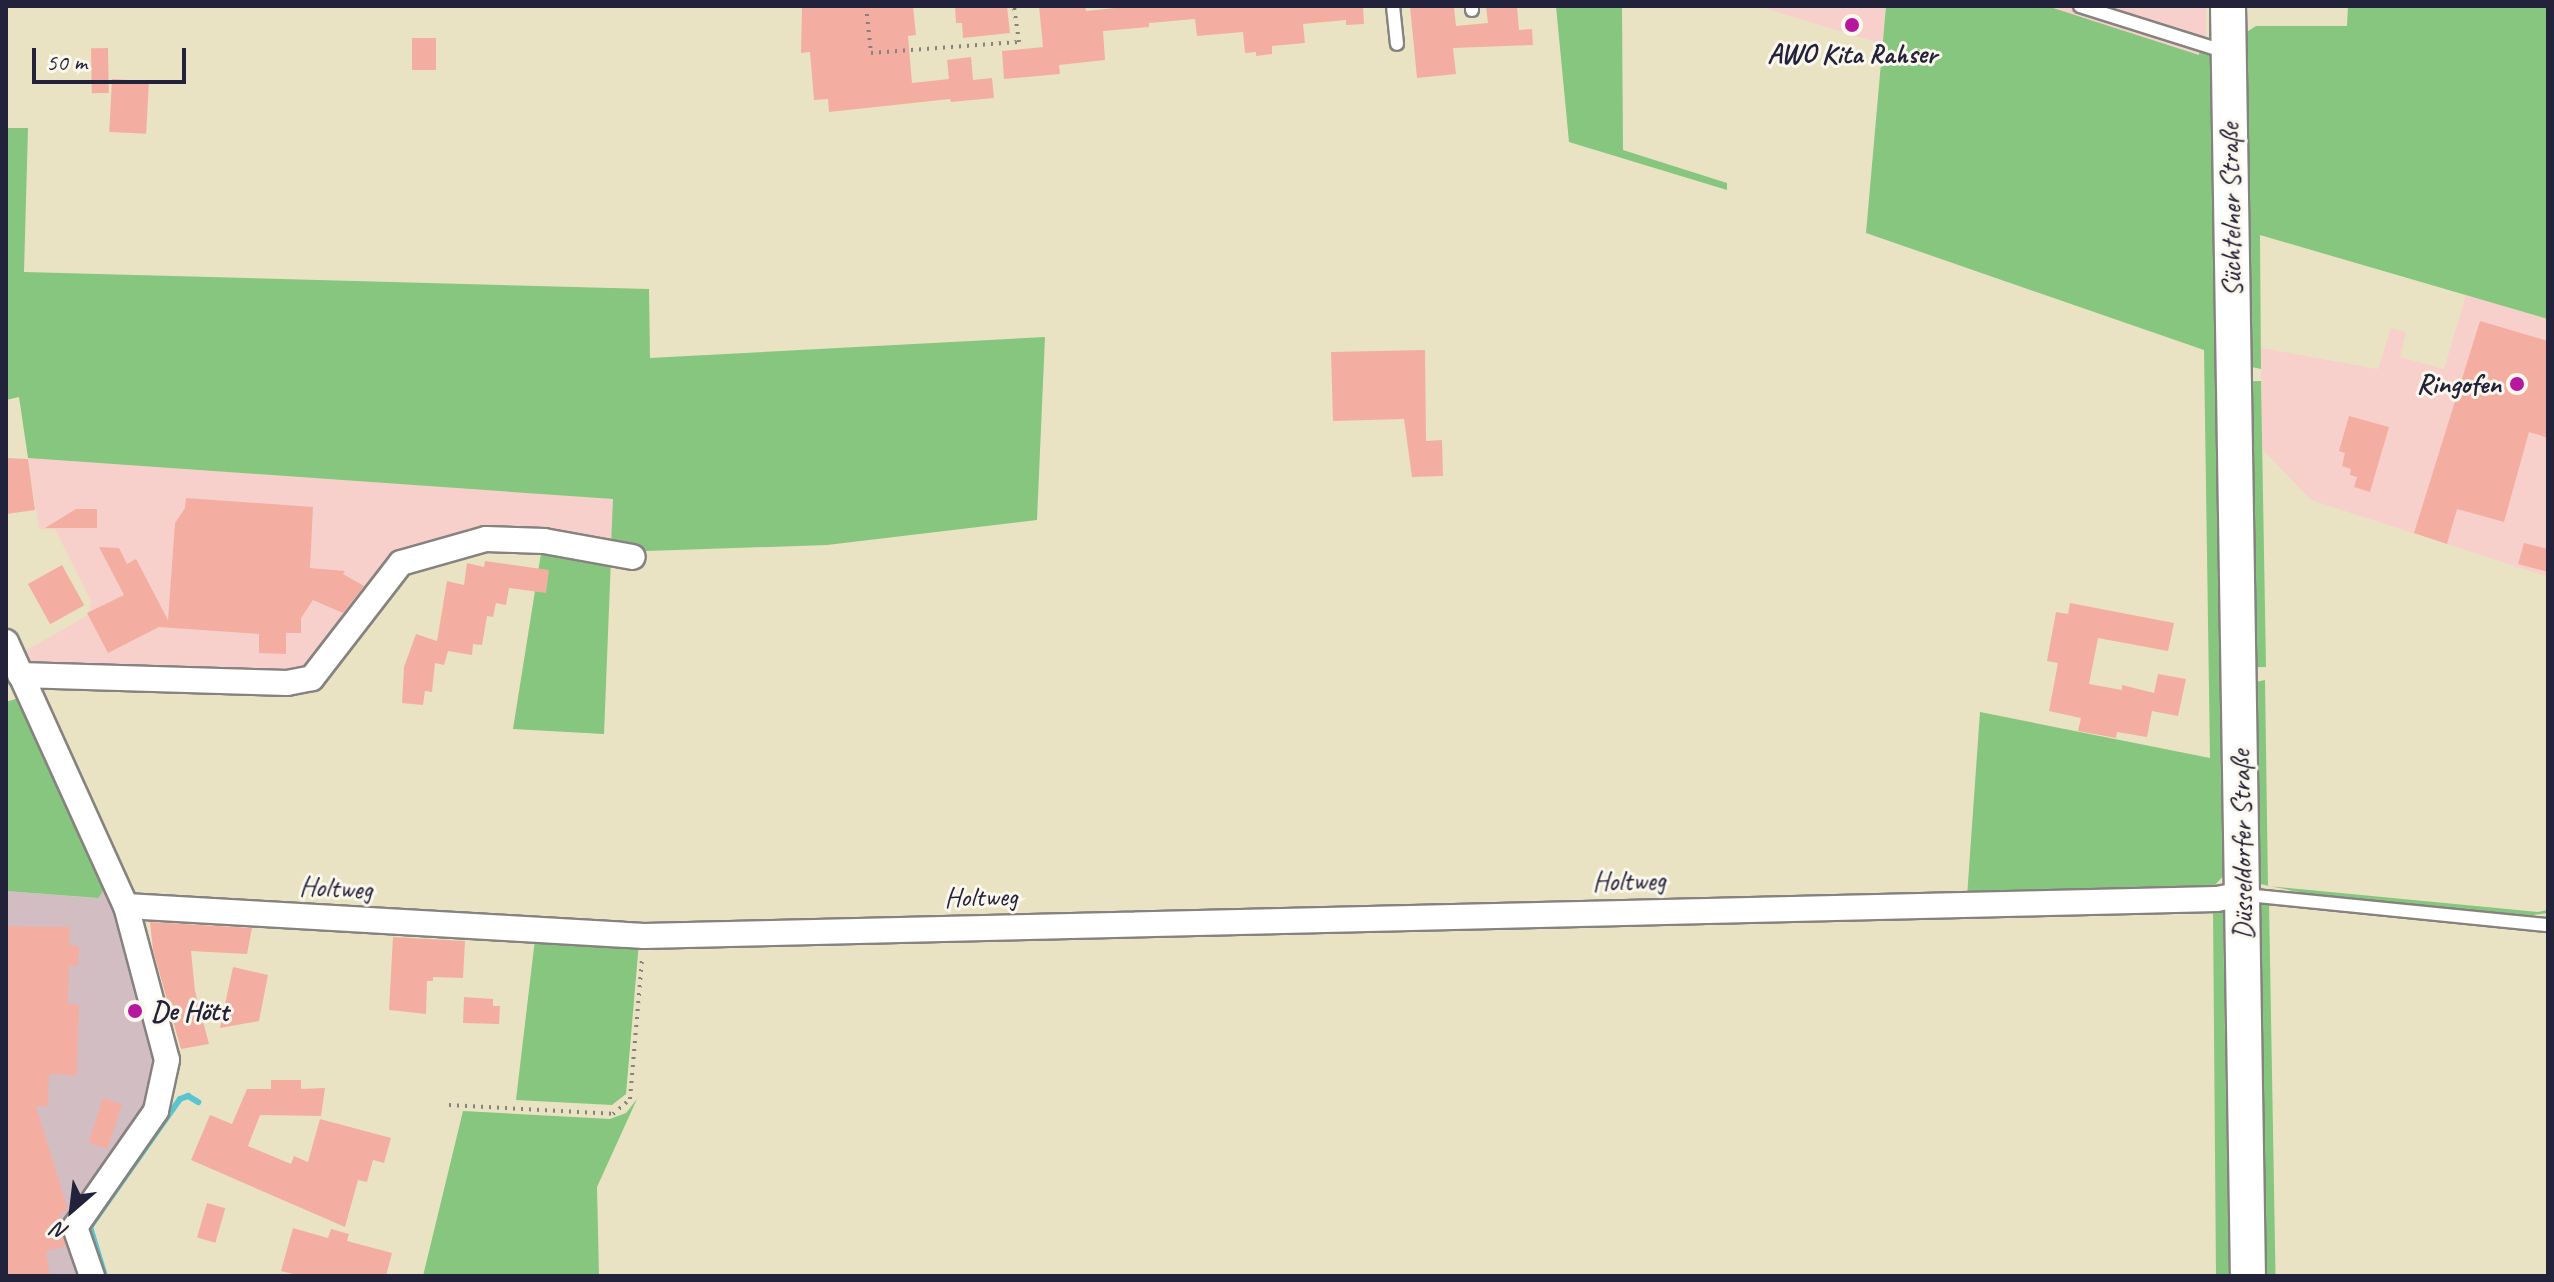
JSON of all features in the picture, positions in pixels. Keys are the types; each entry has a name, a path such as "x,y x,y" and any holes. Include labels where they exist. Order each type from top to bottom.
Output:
{"main road":[{"name":"Süchtelner Straße","path":"2228,6 2234,415"},
{"name":"Düsseldorfer Straße","path":"2234,415 2248,1276"}],"street":[{"path":"20,675 287,683 312,678 401,563 486,539 544,541 633,557"},
{"path":"6,642 126,906 167,1060 156,1111 75,1227 92,1276"},
{"name":"Holtweg","path":"126,906 644,936 2217,899 2243,894"}],"lane":[{"path":"1393,6 1397,44"},
{"path":"2080,6 2228,53"},
{"path":"2243,894 2548,925"}],"path":[{"path":"866,6 871,53 1019,42 1014,6"},
{"path":"449,1105 613,1114 630,1099 644,936"}],"shaded area":[{"name":"AWO Kita Rahser","path":"1758,6 1886,6 1882,44"},
{"path":"2047,6 2206,6 2206,51 2200,55"},
{"path":"2466,295 2548,319 2548,577 2311,500 2262,449 2261,348 2378,369 2391,328 2406,332 2400,357 2444,369"},
{"path":"28,458 614,499 611,546 404,554 314,665 296,674 38,667 20,654 88,615 91,601 55,529 39,529"},
{"path":"105,888 118,915 160,1067 148,1110 67,1224 83,1276 6,1276 6,891 97,898"}],"green space":[{"path":"1556,6 1622,6 1623,150 1727,183 1727,190 1569,142"},
{"path":"1886,6 2047,6 2199,55 2200,49 2215,54 2230,869 2212,888 2165,888 2156,897 1967,897 1980,712 2210,758 2204,350 1866,233"},
{"path":"2348,6 2548,6 2548,319 2260,235 2261,369 2252,367 2247,364 2245,33 2256,26 2347,26"},
{"path":"6,128 28,128 24,272 649,289 650,358 1045,337 1037,520 827,545 646,551 611,546 613,499 28,458 19,397 6,400"},
{"path":"2248,381 2261,381 2266,667 2253,667"},
{"path":"542,547 611,558 604,734 513,729"},
{"path":"2265,680 2268,886 2255,881 2252,683"},
{"path":"22,697 105,888 98,898 6,891 6,702"},
{"path":"2271,886 2538,912 2548,910 2548,913 2519,917 2308,894"},
{"path":"2254,902 2269,902 2276,1276 2261,1276"},
{"path":"2213,907 2223,911 2229,1276 2216,1276"},
{"path":"535,939 639,942 626,1094 612,1105 516,1100"},
{"path":"637,1099 597,1187 599,1276 423,1276 463,1111 610,1119 626,1113"}],"building":[{"path":"802,6 913,6 916,35 908,36 912,83 949,79 947,60 971,57 973,80 992,78 994,98 951,102 950,99 829,112 828,99 814,100 810,52 801,53"},
{"path":"955,6 1007,6 1010,33 963,38 962,23 956,23"},
{"path":"1039,6 1085,6 1086,11 1134,6 1363,6 1364,24 1346,25 1346,20 1303,24 1305,43 1272,46 1272,54 1256,56 1256,52 1245,53 1243,32 1197,36 1195,19 1149,23 1149,27 1103,31 1105,60 1059,65 1060,74 1004,79 1002,51 1043,47"},
{"path":"1410,6 1454,7 1456,26 1488,23 1486,6 1517,6 1519,30 1532,29 1533,45 1453,48 1456,74 1417,78"},
{"path":"412,38 436,38 436,70 412,70"},
{"path":"91,48 108,48 109,93 92,93"},
{"path":"112,79 149,81 146,134 109,132"},
{"path":"2480,321 2548,341 2548,438 2529,432 2504,522 2457,509 2447,544 2414,533"},
{"path":"1425,350 1426,441 1442,440 1443,476 1412,477 1404,419 1333,421 1331,352"},
{"path":"2349,416 2389,427 2370,492 2354,487 2357,477 2350,475 2351,469 2342,466 2345,453 2339,451"},
{"path":"6,458 28,459 35,510 6,514"},
{"path":"186,498 313,507 310,568 345,571 343,574 364,586 343,613 313,600 301,618 301,633 286,633 286,654 259,653 259,634 159,627 108,653 87,613 124,595 99,547 119,548 127,564 136,559 168,620 175,523 185,508"},
{"path":"76,509 97,509 97,528 45,528"},
{"path":"2524,543 2548,549 2548,572 2518,564"},
{"path":"485,561 549,570 546,593 509,588 506,605 496,603 493,617 487,616 482,645 473,644 472,655 448,651 444,665 435,663 432,692 425,691 423,705 402,703 404,667 416,634 437,641 447,581 464,585 467,563 484,567"},
{"path":"62,565 84,605 50,624 28,584"},
{"path":"2070,603 2174,623 2168,651 2098,638 2089,684 2122,690 2122,685 2154,693 2158,674 2186,679 2178,716 2152,711 2147,737 2117,732 2116,738 2078,731 2081,718 2049,711 2058,663 2047,661 2056,612 2068,614"},
{"path":"150,922 252,928 247,954 191,951 195,991 209,1044 181,1049 153,950"},
{"path":"6,926 70,927 69,945 79,946 78,966 69,966 68,1004 79,1005 77,1075 49,1074 48,1106 36,1106 68,1210 60,1213 66,1246 46,1251 50,1276 6,1276"},
{"path":"393,937 465,941 463,978 433,977 433,981 427,981 426,1014 389,1010"},
{"path":"233,967 268,975 259,1021 220,1028"},
{"path":"464,997 493,999 493,1006 500,1006 499,1024 463,1023"},
{"path":"271,1080 301,1080 301,1089 325,1088 321,1116 260,1115 248,1146 291,1164 294,1156 308,1162 320,1119 391,1138 384,1163 373,1160 367,1182 358,1180 345,1227 191,1160 210,1115 232,1124 247,1089 271,1089"},
{"path":"103,1098 122,1104 107,1149 88,1143"},
{"path":"207,1203 225,1208 215,1243 197,1238"},
{"path":"293,1228 328,1238 331,1229 349,1234 347,1241 392,1253 386,1276 301,1276 281,1271"}],"waterway":[{"path":"105,1276 90,1227 180,1099 188,1096 198,1102"}],"place":[{"name":"AWO Kita Rahser","path":"1852,25"},
{"name":"Ringofen","path":"2517,384"},
{"name":"De Hött","path":"135,1011"}]}
